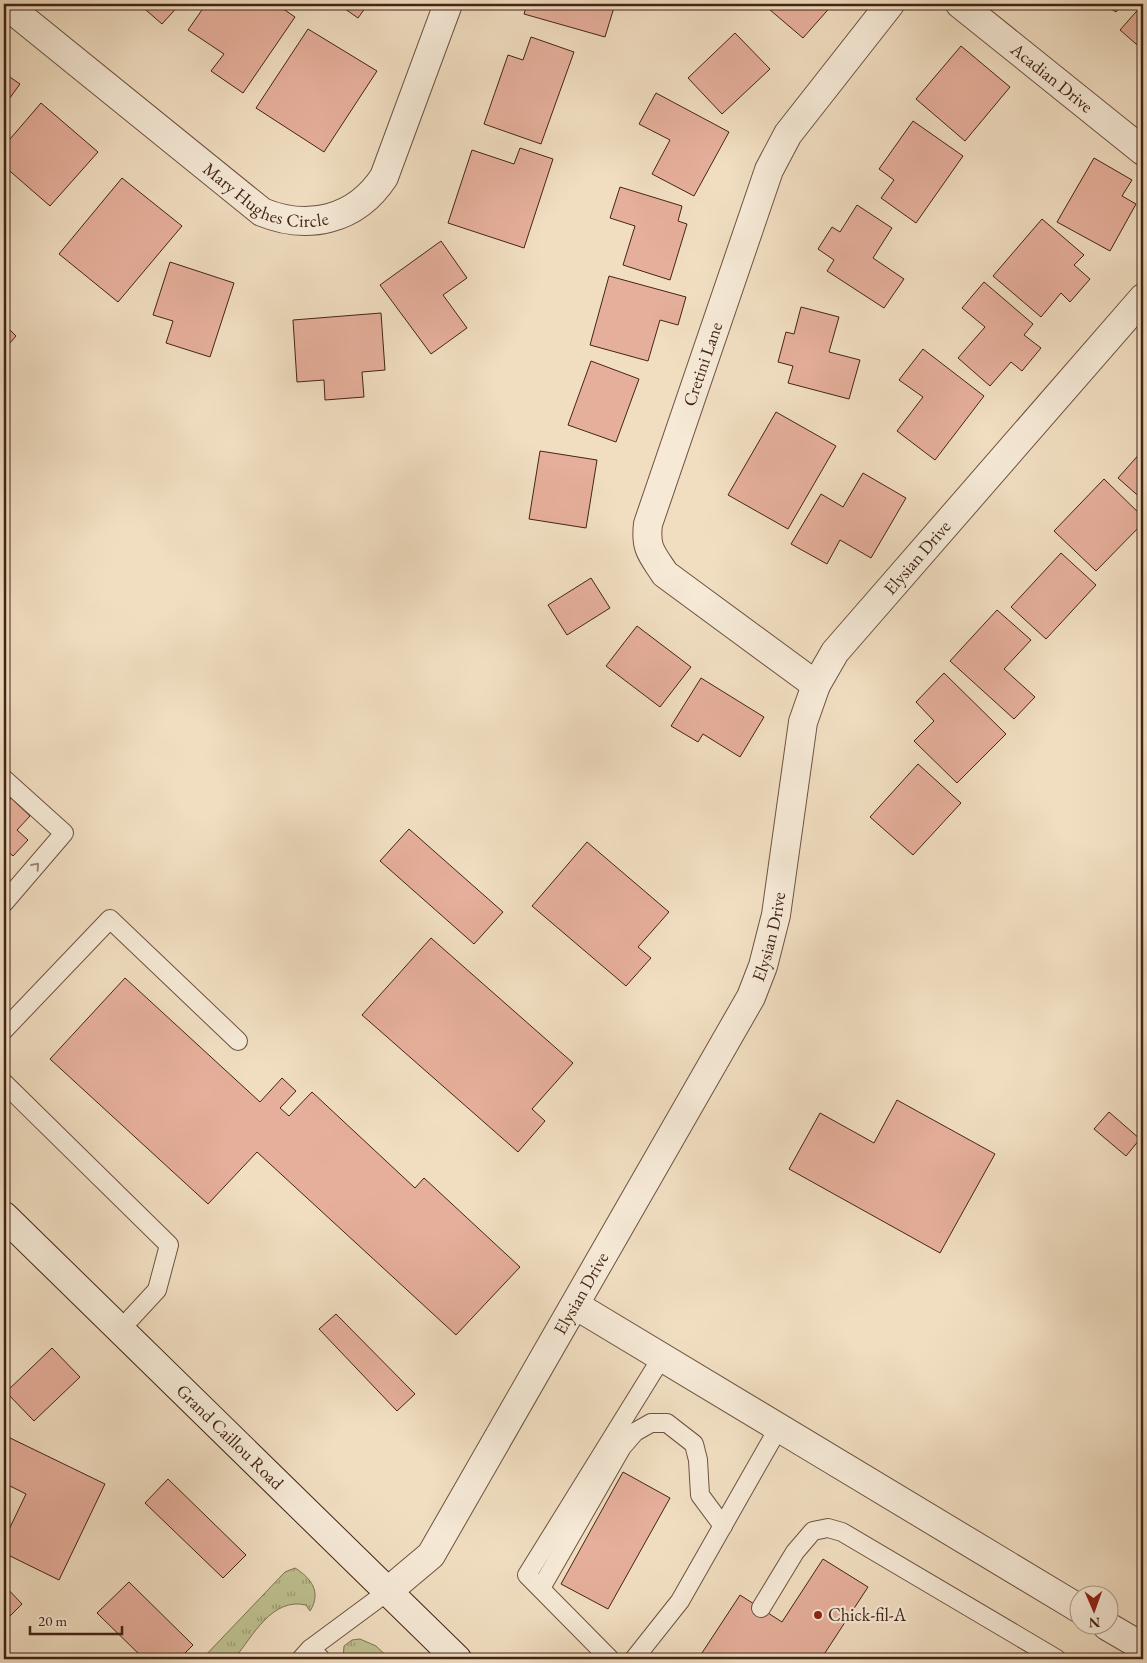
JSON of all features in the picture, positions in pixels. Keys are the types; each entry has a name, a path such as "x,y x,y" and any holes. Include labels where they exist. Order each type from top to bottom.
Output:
{"street":[{"name":"Mary Hughes Circle","path":"5,4 262,212 282,220 312,223 349,211 376,190 384,177 448,4"},
{"name":"Cretini Lane","path":"816,684 665,574 648,549 646,540 648,524 770,170 788,134 890,4"},
{"name":"Acadian Drive","path":"960,4 1143,151"},
{"name":"Elysian Drive","path":"388,1592 431,1555 751,997 763,966 776,915 804,722 816,684 835,652 851,631 1143,298"},
{"name":"Grand Caillou Road","path":"4,1216 457,1659"},
{"path":"575,1305 1070,1603"},
{"path":"1120,1634 1143,1647"}],"lane":[{"path":"4,779 64,833 4,902"},
{"path":"4,1030 110,919 238,1041"},
{"path":"4,1082 169,1245 157,1290 120,1330"},
{"path":"610,1659 527,1575 662,1357"},
{"path":"541,1588 622,1447 635,1432 651,1423 667,1422 694,1444 698,1460 700,1496 723,1526"},
{"path":"634,1659 680,1601 779,1427"},
{"path":"761,1608 794,1552 812,1531 828,1528 842,1532 1058,1659"},
{"path":"311,1656 388,1592"}],"green space":[{"path":"295,1568 306,1576 313,1586 315,1598 310,1611 306,1605 294,1604 283,1607 264,1620 234,1659 202,1659 285,1572"},
{"path":"360,1639 376,1646 390,1659 343,1659 344,1646 352,1640"}],"building":[{"path":"139,4 180,4 162,24"},
{"path":"206,4 276,4 295,17 243,93 211,71 224,54 188,30"},
{"path":"338,4 368,4 358,18"},
{"path":"527,4 615,4 605,37 524,14"},
{"path":"763,4 833,4 803,38"},
{"path":"1103,4 1122,4 1116,12"},
{"path":"1143,4 1143,50 1120,30"},
{"path":"308,29 377,71 324,152 256,108"},
{"path":"735,33 770,69 722,114 688,78"},
{"path":"531,37 574,52 541,144 484,124 508,55 523,60"},
{"path":"961,46 1010,87 965,141 916,99"},
{"path":"4,73 20,84 4,106"},
{"path":"656,93 729,132 694,196 652,174 670,140 639,124"},
{"path":"41,103 98,152 50,206 4,166 4,146"},
{"path":"913,121 963,156 916,223 881,198 894,180 879,169"},
{"path":"520,148 553,159 524,248 448,223 472,150 514,164"},
{"path":"1094,158 1132,180 1122,196 1136,204 1110,251 1057,222"},
{"path":"122,178 182,226 118,302 59,254"},
{"path":"620,187 682,206 678,221 687,224 670,280 623,265 635,226 610,218"},
{"path":"857,205 892,228 873,258 904,279 884,308 827,271 834,260 818,249 832,227 840,232"},
{"path":"1042,219 1084,255 1074,265 1090,279 1070,302 1061,293 1041,317 993,276"},
{"path":"441,241 467,278 443,295 467,328 431,354 380,285"},
{"path":"170,262 234,283 210,357 166,343 173,321 153,315"},
{"path":"609,276 686,297 678,325 660,320 648,361 590,345"},
{"path":"984,282 1033,324 1024,335 1041,348 1022,371 1011,362 990,386 958,358 985,327 962,308"},
{"path":"801,307 839,317 829,352 860,360 849,399 788,383 793,366 778,362 786,332 794,334"},
{"path":"381,313 385,370 362,372 364,397 325,400 324,380 297,382 293,320"},
{"path":"4,324 16,336 4,350"},
{"path":"923,349 984,396 935,460 897,431 923,397 899,380"},
{"path":"591,361 639,379 616,442 568,425"},
{"path":"776,412 836,446 788,529 728,495"},
{"path":"1143,450 1143,500 1118,478"},
{"path":"540,451 597,460 586,528 529,519"},
{"path":"863,473 906,498 871,558 840,540 827,564 791,544 821,494 843,507"},
{"path":"1104,479 1143,517 1143,523 1096,571 1054,531"},
{"path":"1061,553 1096,585 1046,639 1011,607"},
{"path":"591,578 610,608 567,635 548,605"},
{"path":"997,610 1031,640 1004,669 1035,697 1014,719 950,661"},
{"path":"637,626 691,667 660,707 606,666"},
{"path":"944,673 1006,734 957,783 914,741 934,721 916,702"},
{"path":"701,678 764,717 740,757 703,734 698,742 671,726"},
{"path":"918,764 961,803 913,855 870,817"},
{"path":"11,798 30,816 17,830 28,840 13,856 6,850 4,852 4,807"},
{"path":"409,829 503,912 474,944 380,861"},
{"path":"587,842 669,912 638,947 651,958 626,986 532,906"},
{"path":"431,938 573,1063 532,1109 545,1121 518,1152 362,1015"},
{"path":"125,978 260,1102 282,1078 296,1091 280,1108 289,1116 312,1092 415,1188 424,1178 520,1267 456,1335 257,1152 208,1204 50,1059"},
{"path":"897,1100 995,1154 940,1253 789,1169 820,1113 874,1143"},
{"path":"1109,1112 1140,1139 1126,1156 1094,1129"},
{"path":"336,1314 415,1394 397,1411 319,1329"},
{"path":"52,1348 80,1377 34,1421 6,1392"},
{"path":"4,1435 105,1484 59,1580 4,1553 4,1540 26,1494 4,1483"},
{"path":"623,1472 670,1498 608,1609 561,1584"},
{"path":"168,1479 246,1555 223,1578 145,1503"},
{"name":"Chick-fil-A","path":"823,1559 868,1587 821,1659 698,1659 740,1595 782,1622"},
{"path":"129,1582 193,1645 179,1659 144,1659 97,1613"},
{"path":"4,1585 22,1604 4,1622"}],"place":[{"name":"Chick-fil-A","path":"818,1615"}]}
